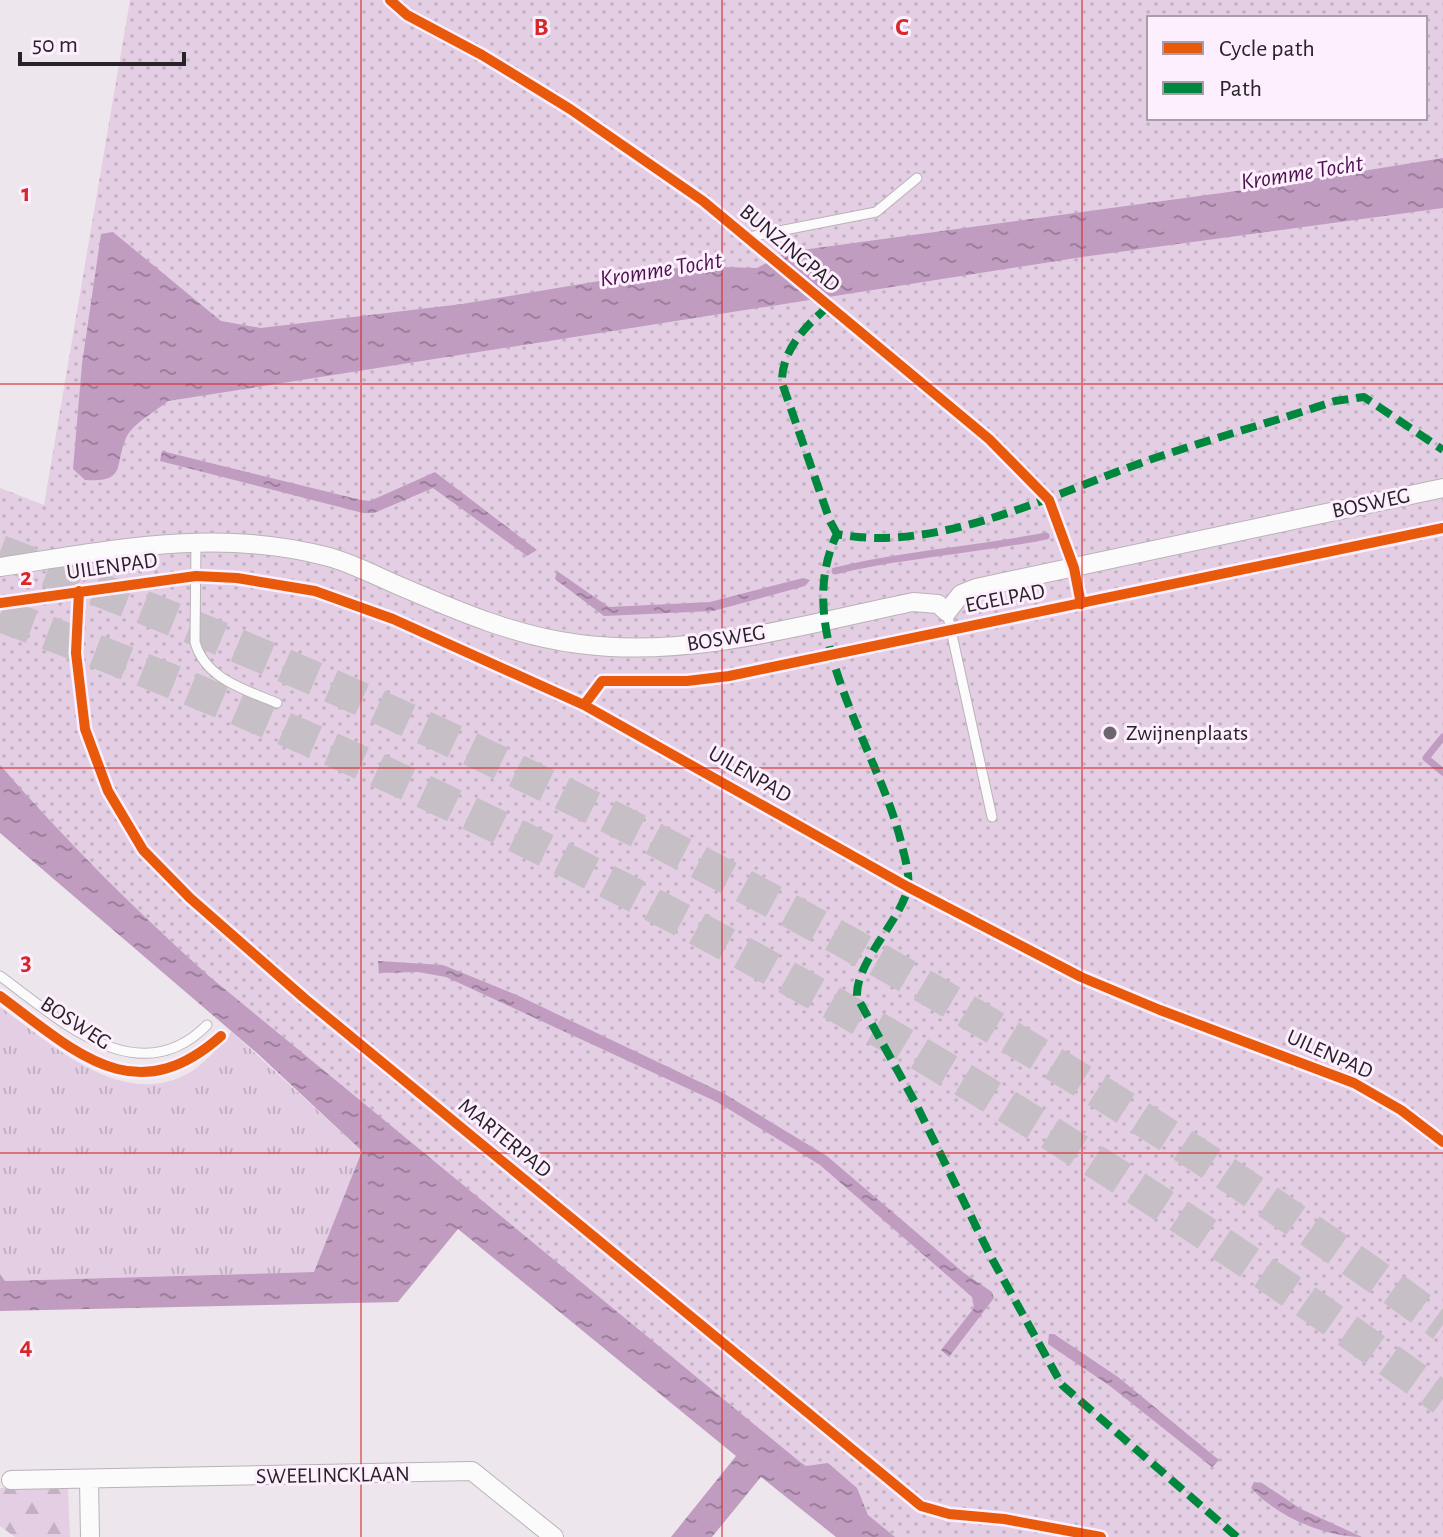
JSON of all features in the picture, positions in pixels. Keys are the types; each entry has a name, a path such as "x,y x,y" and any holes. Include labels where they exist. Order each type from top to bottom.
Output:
{"street":[{"name":"BOSWEG","path":"0,567 114,547 196,541 281,548 331,558 485,622 581,645 644,648 717,641 913,602 938,604 947,612 961,594 976,588 1443,488"},
{"name":"SWEELINCKLAAN","path":"11,1480 472,1471 554,1537"},
{"path":"89,1480 90,1537"}],"lane":[{"path":"749,237 876,212 917,178"},
{"path":"196,541 195,642 199,654 229,682 277,703"},
{"path":"947,612 992,817"},
{"name":"BOSWEG","path":"0,976 102,1046 152,1053 177,1047 207,1025"}],"green space":[{"path":"130,0 1443,0 1443,1537 875,1537 0,808 0,488 44,505"},
{"path":"0,1007 88,1068 137,1084 162,1083 187,1074 232,1032 362,1151 315,1272 4,1281 0,1274"},
{"path":"68,1487 70,1537 15,1537 0,1526 0,1488"}],"water":[{"path":"1443,158 1443,208 1082,257 168,401 129,433 113,475 85,480 73,469 82,364 101,234 113,232 221,321 261,328 462,304 689,266 757,268 787,252 1258,188"},
{"path":"162,451 370,501 435,472 537,550 527,556 433,488 374,513 363,513 160,461"},
{"path":"557,571 609,607 710,602 803,578 810,580 805,586 713,611 604,616 555,579"},
{"path":"0,765 102,874 210,977 800,1462 806,1466 828,1463 857,1488 868,1515 895,1537 836,1537 761,1477 712,1537 671,1537 736,1456 458,1229 398,1302 0,1311 0,1274 5,1281 314,1272 362,1151 258,1054 0,833"},
{"path":"378,961 443,965 519,996 723,1093 827,1156 964,1273 992,1292 994,1298 949,1357 941,1350 974,1308 972,1297 820,1165 717,1102 446,977 418,972 379,973"},
{"path":"1049,1334 1054,1334 1118,1377 1219,1460 1212,1467 1110,1386 1048,1344"},
{"path":"1254,1482 1262,1483 1301,1509 1362,1537 1317,1529 1287,1516 1251,1488"}],"waterway":[{"path":"835,571 1046,536"},
{"path":"1443,737 1426,758 1443,772"}],"tunnel":[{"path":"0,552 191,626 380,707 565,795 748,888 927,988 1103,1094 1275,1207 1443,1325"},
{"path":"0,615 192,690 381,772 567,861 749,956 928,1058 1103,1166 1275,1280 1443,1399"}],"marked path":[{"path":"829,306 796,340 786,360 782,383 837,534"},
{"path":"1237,1537 1062,1385 991,1257 916,1104 857,997 863,970 903,901 908,878 891,809 843,691 831,651 824,611 825,572 837,534 876,538 915,536 955,528 1036,503 1172,452 1335,401 1364,397 1443,450"}],"cycle path":[{"name":"BUNZINGPAD","path":"390,0 407,15 482,55 570,109 703,201 989,439 1049,500 1074,568 1081,604"},
{"name":"EGELPAD","path":"584,705 602,681 687,681 729,676 1443,528"},
{"name":"UILENPAD","path":"0,603 196,576 237,578 315,591 393,619 584,705 908,887 1081,977 1354,1083 1401,1110 1443,1142"},
{"name":"UILENPAD","path":"79,591 76,653 85,729 108,791 143,850 190,898 304,998 921,1506 949,1514 1004,1519 1101,1537"},
{"path":"0,996 80,1053 106,1066 133,1072 160,1070 190,1059 221,1036"}],"place":[{"name":"Zwijnenplaats","path":"1110,733"}],"water label":[{"name":"Kromme Tocht","path":"1302,173"},
{"name":"Kromme Tocht","path":"661,270"}]}
